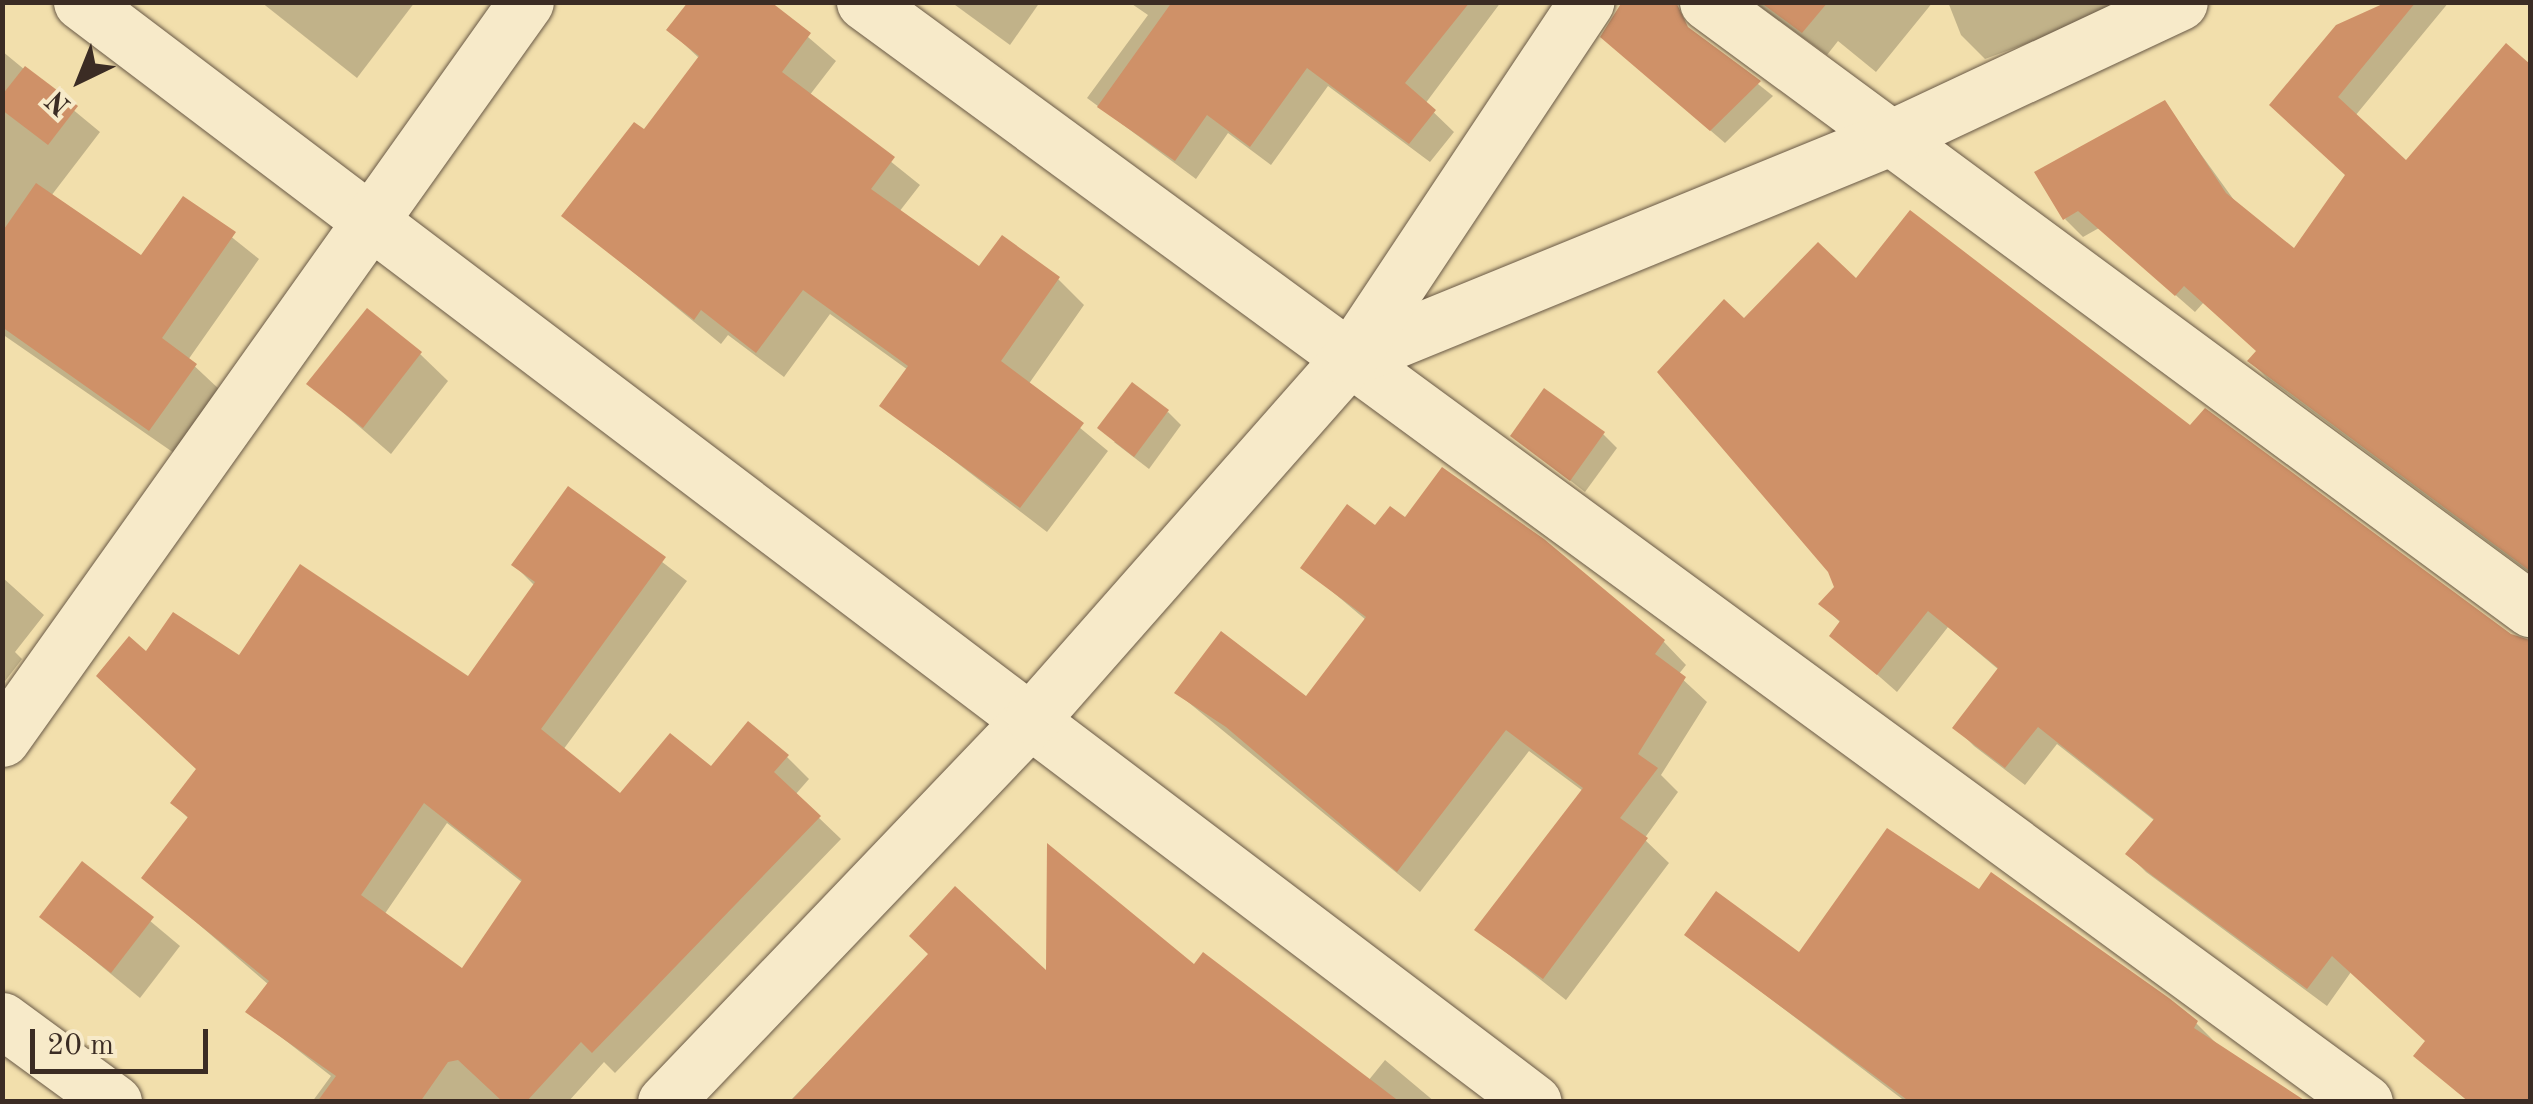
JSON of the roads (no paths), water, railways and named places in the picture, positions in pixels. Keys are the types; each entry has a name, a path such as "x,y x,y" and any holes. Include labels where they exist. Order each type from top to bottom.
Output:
{"street":[{"path":"81,2 1032,717 1466,1081 1534,1102"},
{"path":"2,739 526,2"},
{"path":"864,2 2365,1102"},
{"path":"665,1102 1032,717 1350,359 1586,2"},
{"path":"1707,2 2530,609"},
{"path":"1350,359 1890,138 2180,2"},
{"path":"2,1020 114,1102"}]}
